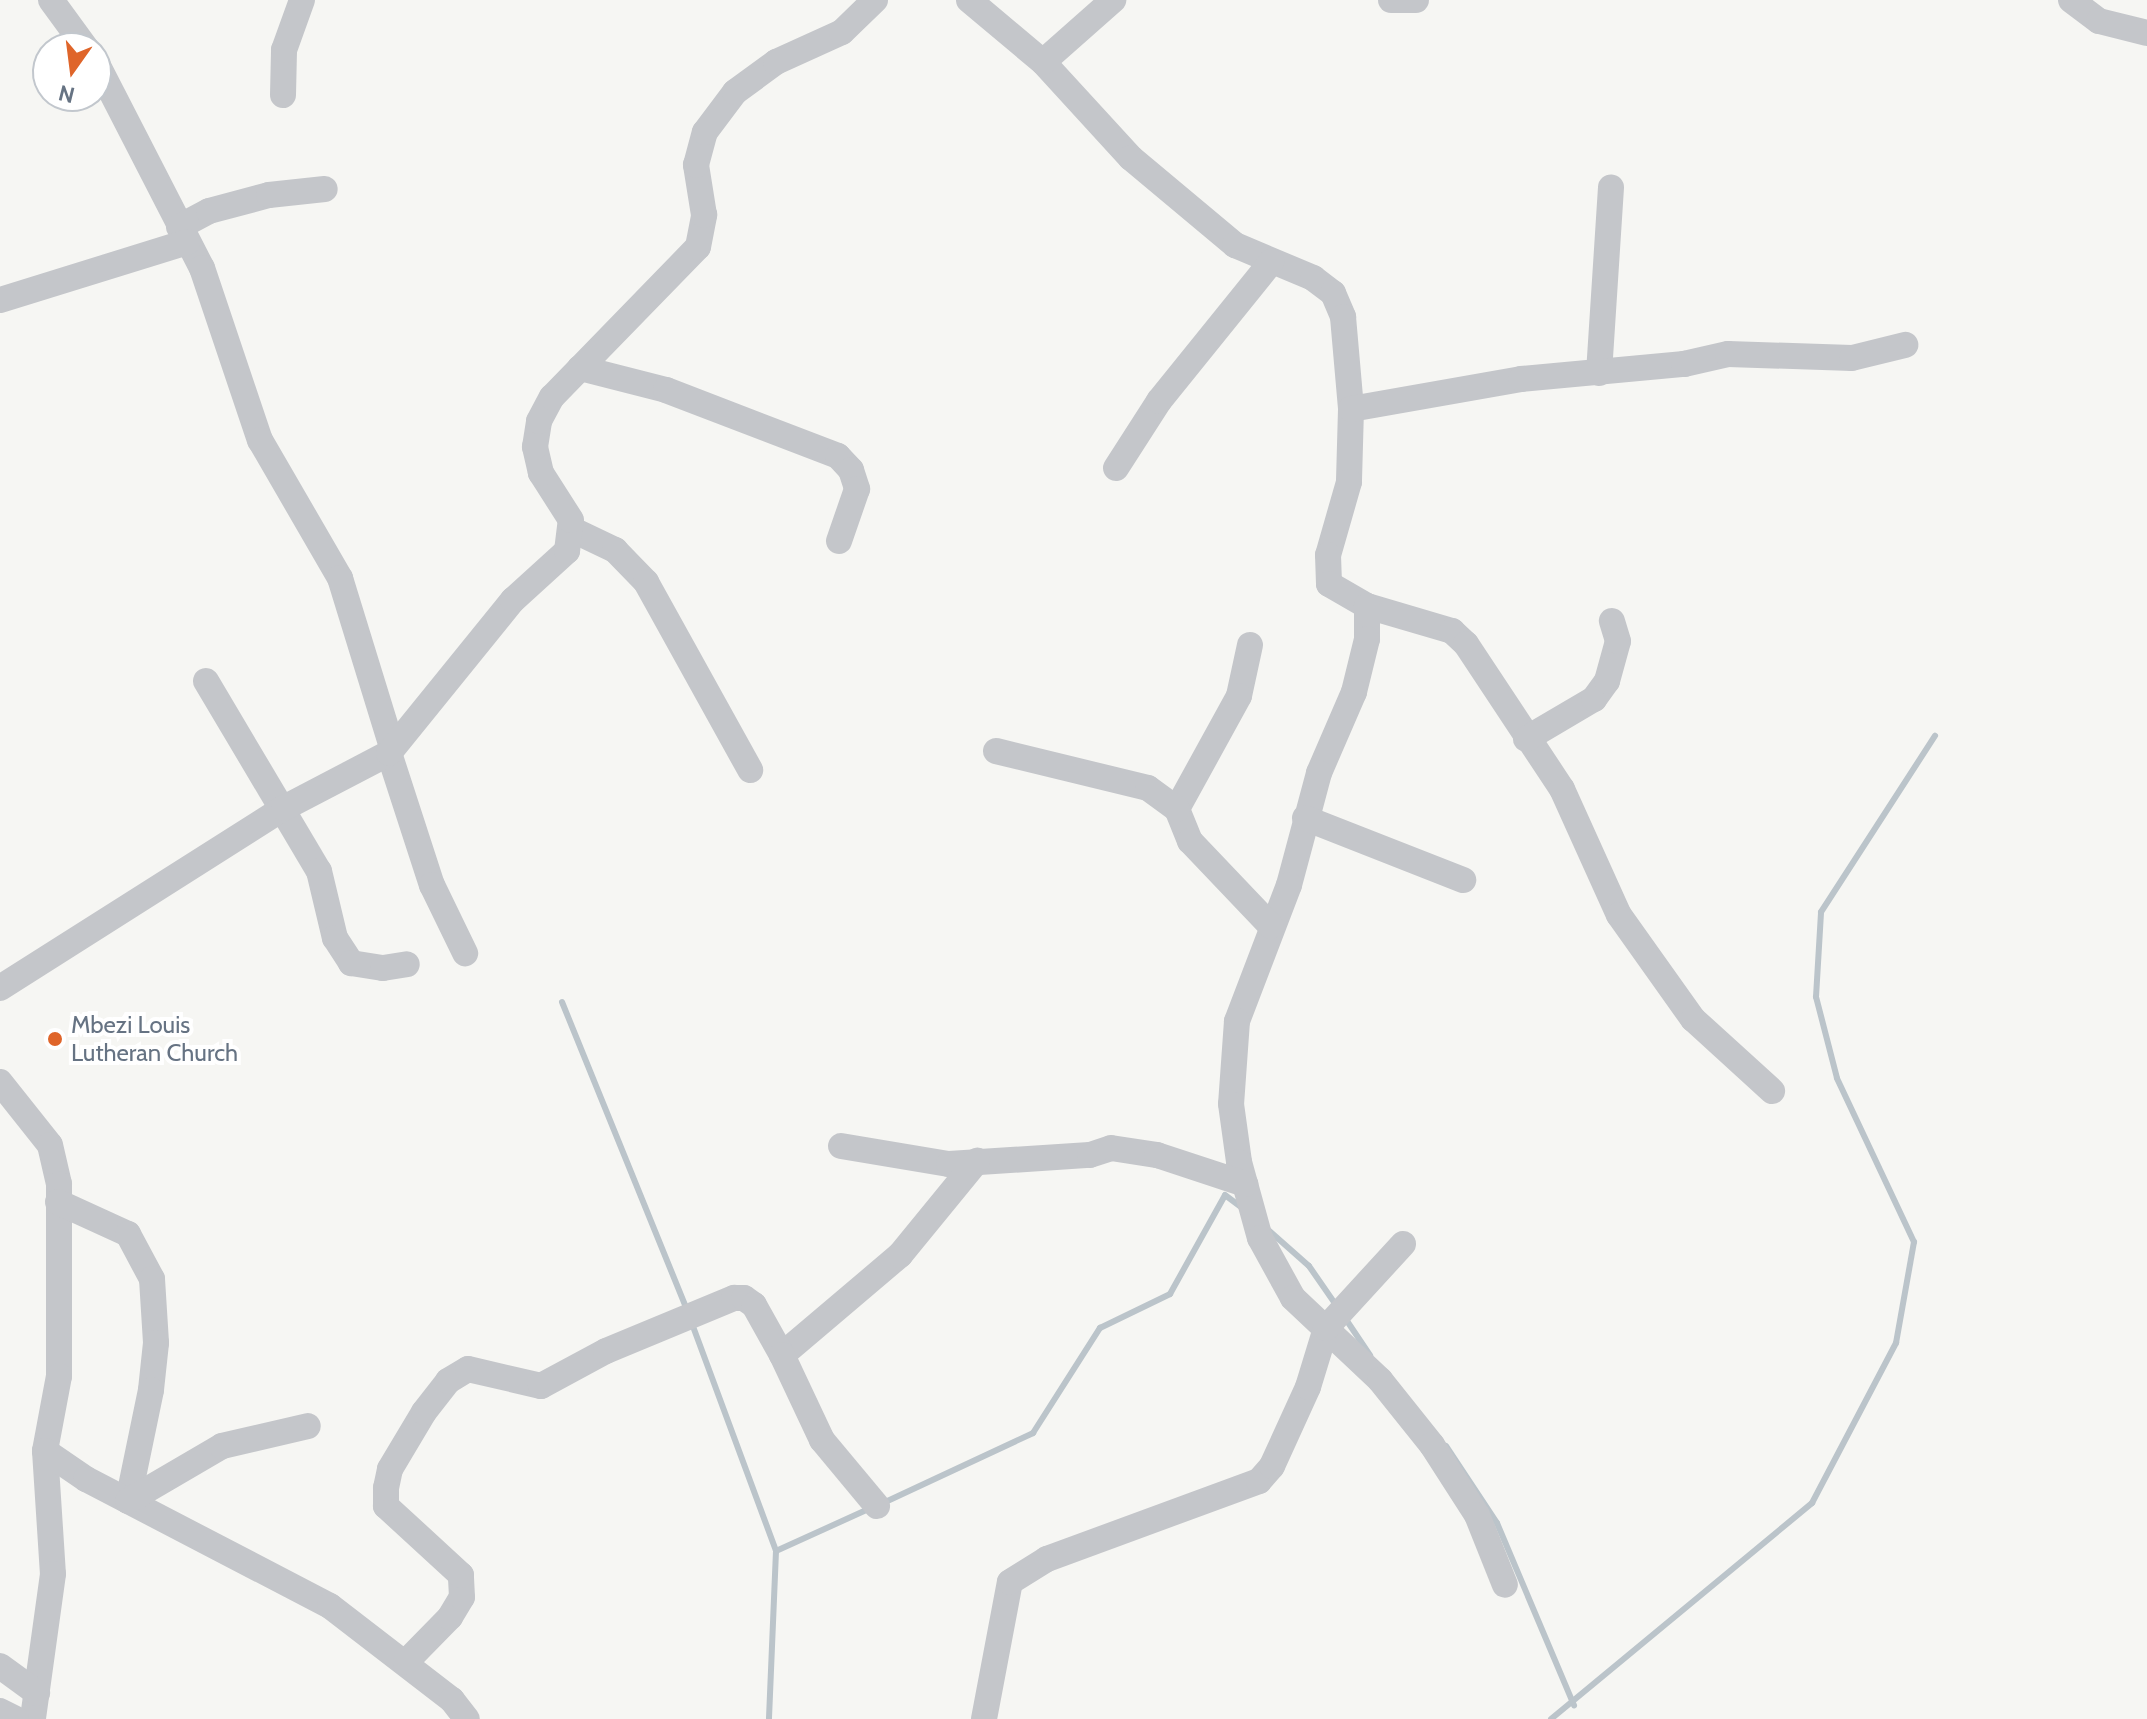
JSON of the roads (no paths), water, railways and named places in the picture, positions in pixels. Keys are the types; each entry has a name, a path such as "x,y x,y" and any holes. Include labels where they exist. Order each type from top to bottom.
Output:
{"street":[{"path":"51,0 74,32"},
{"path":"283,95 284,50 302,0"},
{"path":"750,770 646,582 615,550 573,530 541,473 535,447 539,421 552,397 698,247 704,215 696,165 705,132 735,92 776,62 842,32 875,0"},
{"path":"969,0 1043,62 1131,158 1235,245 1313,278 1336,299 1351,409 1349,482 1328,555 1329,584 1367,606 1452,631 1585,832 1619,915 1670,989 1717,1047 1772,1091"},
{"path":"1043,62 1113,0"},
{"path":"1391,0 1416,0"},
{"path":"2071,0 2099,21 2147,33"},
{"path":"112,90 140,140 202,268 260,440 340,578 432,885 465,953"},
{"path":"1599,373 1611,187"},
{"path":"0,300 183,234 209,211 269,195 325,189"},
{"path":"1116,468 1159,401 1271,262"},
{"path":"1351,409 1521,379 1599,373 1728,354 1852,358 1905,345"},
{"path":"580,368 666,390 838,456 851,470 857,489 839,541"},
{"path":"0,988 284,808 390,750 513,600 567,551 573,530"},
{"path":"1367,606 1361,669 1305,818 1289,885 1248,983 1232,1051 1231,1104 1245,1184 1260,1238 1280,1276 1293,1298 1380,1380 1449,1469 1483,1529 1505,1585"},
{"path":"1526,739 1594,699 1607,681 1618,641 1612,621"},
{"path":"1177,809 1239,696 1250,645"},
{"path":"206,681 319,871 335,938 351,963 383,968 407,964"},
{"path":"996,751 1148,788 1177,809 1190,841 1271,926"},
{"path":"1305,818 1463,880"},
{"path":"0,1082 50,1145 58,1202 59,1376 45,1451 53,1574 35,1706"},
{"path":"841,1146 949,1164 1090,1155 1111,1148 1157,1155 1245,1184"},
{"path":"782,1355 900,1255 977,1161"},
{"path":"58,1202 128,1234 152,1279 154,1359 128,1501"},
{"path":"984,1719 1010,1582 1047,1559 1259,1481 1272,1466 1308,1387 1326,1328 1403,1244"},
{"path":"406,1662 462,1597 461,1575 386,1506 390,1469 448,1381 468,1369 541,1386 579,1363 734,1298 754,1305 782,1355 822,1440 877,1506"},
{"path":"128,1501 222,1446 308,1426"},
{"path":"45,1451 128,1501 330,1606 406,1662 467,1719"},
{"path":"0,1666 35,1706"},
{"path":"0,1711 16,1719"}],"waterway":[{"path":"1551,1719 1812,1503 1896,1343 1914,1242 1837,1078 1816,997 1821,912 1935,736"},
{"path":"562,1002 687,1310"},
{"path":"881,1504 1033,1433 1100,1328 1170,1294 1225,1195 1242,1208"},
{"path":"1266,1228 1309,1266 1336,1305"},
{"path":"1345,1318 1370,1355"},
{"path":"691,1321 776,1551 769,1719"},
{"path":"1446,1446 1497,1523 1574,1705"},
{"path":"776,1551 871,1508"}],"place":[{"name":"Mbezi Louis Lutheran Church","path":"55,1039"}]}
